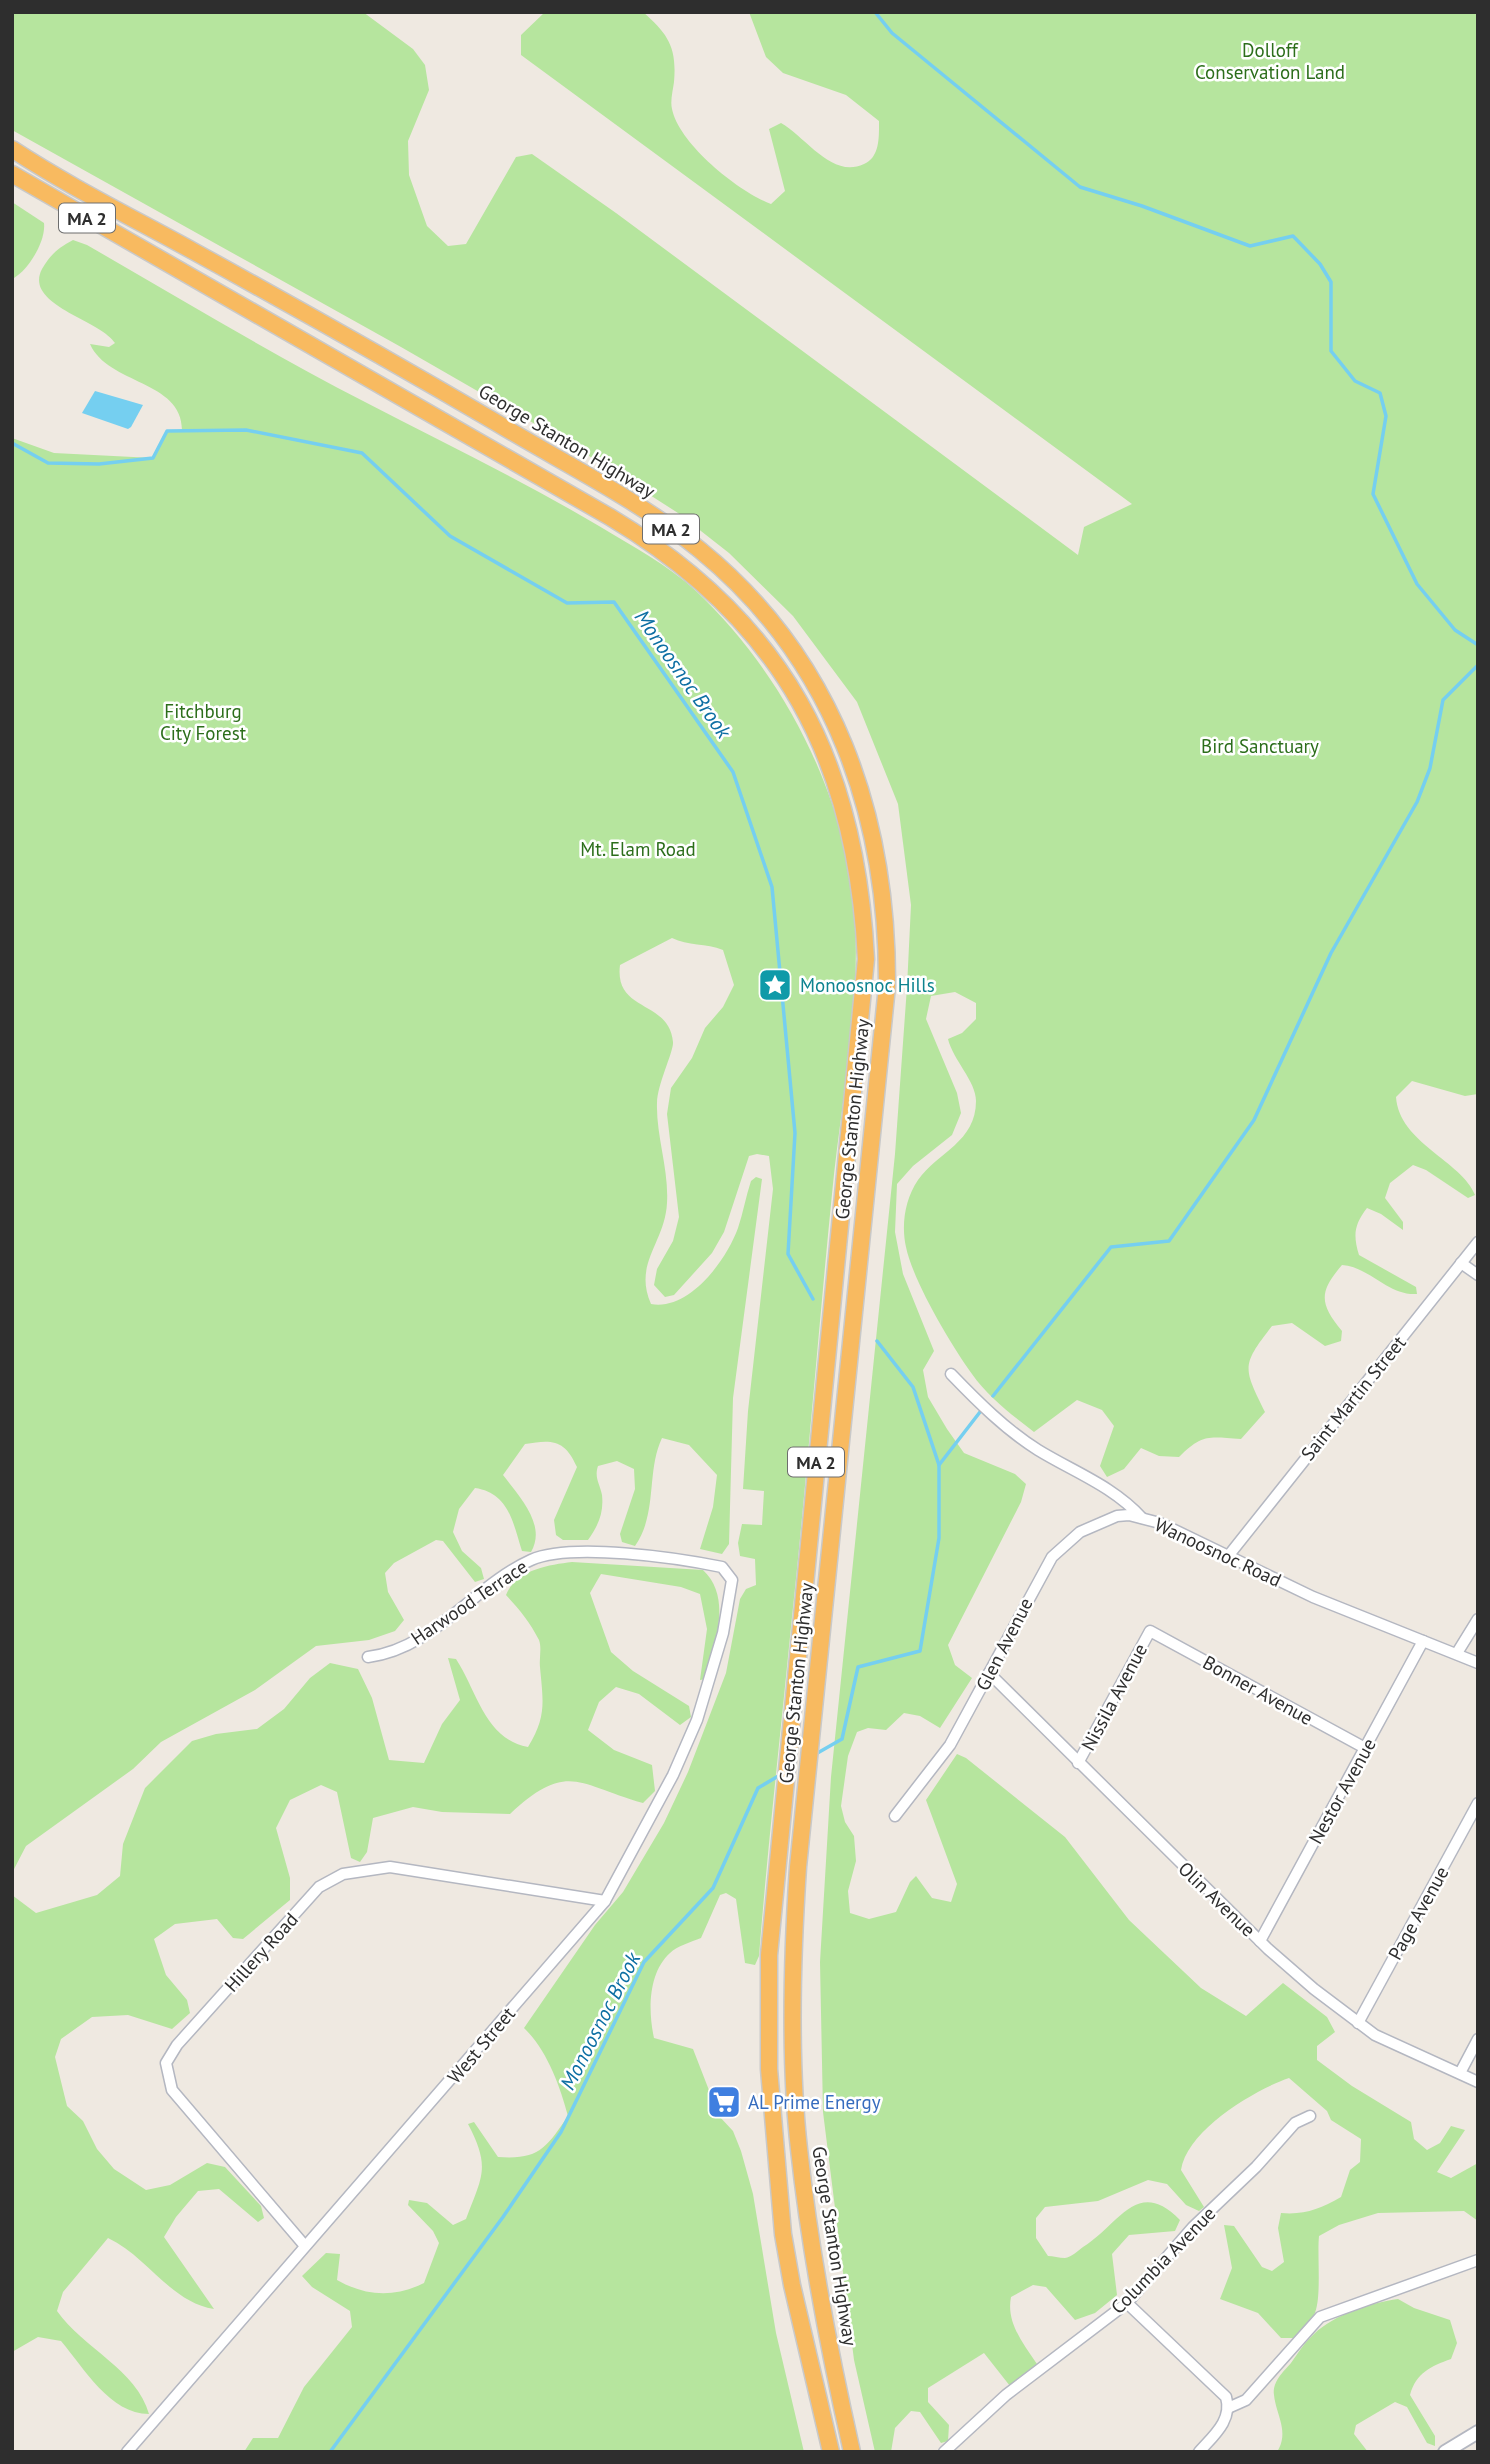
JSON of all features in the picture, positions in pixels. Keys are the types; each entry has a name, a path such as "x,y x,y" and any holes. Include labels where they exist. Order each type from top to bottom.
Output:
{"highway":[{"name":"George Stanton Highway","path":"12,149 368,348 662,522 709,557 762,611 798,660 832,719 861,788 875,839 887,923 887,986 794,1924 796,2105 815,2271 852,2452"},
{"name":"George Stanton Highway","path":"12,174 162,262 404,396 660,549 707,585 754,636 786,680 819,739 839,789 852,841 866,959 769,1955 772,2121 778,2189 792,2285 831,2452"}],"street":[{"name":"Saint Martin Street","path":"1229,1555 1478,1242"},
{"path":"1461,1263 1478,1275"},
{"name":"Wanoosnoc Road","path":"951,1374 1015,1434 1125,1498 1143,1518 1229,1555 1313,1597 1478,1663"},
{"name":"Glen Avenue","path":"895,1816 950,1745 1034,1586 1058,1551 1080,1532 1099,1522 1122,1515 1143,1518"},
{"name":"Harwood Terrace","path":"368,1657 391,1653 424,1635 516,1567 538,1557 599,1553 699,1562 722,1567 732,1580"},
{"name":"West Street","path":"127,2452 605,1901 673,1775 697,1720 723,1633 732,1580"},
{"path":"1457,1653 1478,1619"},
{"name":"Bonner Avenue","path":"1150,1631 1365,1748"},
{"name":"Nissila Avenue","path":"1079,1763 1150,1631"},
{"name":"Nestor Avenue","path":"1260,1941 1423,1641"},
{"name":"Olin Avenue","path":"989,1673 1260,1941 1358,2023 1375,2035 1478,2081"},
{"name":"Page Avenue","path":"1358,2023 1478,1803"},
{"name":"Hillery Road","path":"305,2246 172,2090 166,2063 177,2045 320,1887 343,1874 390,1867 605,1901"},
{"path":"1460,2073 1478,2039"},
{"name":"Columbia Avenue","path":"944,2452 1006,2395 1127,2303 1193,2227 1256,2167 1295,2123 1310,2116"},
{"path":"1228,2408 1246,2400 1320,2317 1478,2260"},
{"path":"1127,2303 1220,2389 1228,2408 1221,2427 1199,2452"},
{"path":"1445,2452 1478,2432"}],"green space":[{"path":"12,12 363,12 413,49 425,65 429,90 408,141 409,175 427,226 448,246 466,244 516,157 532,154 616,213 1078,555 1084,527 1132,504 521,55 521,35 545,12 643,12 659,27 672,50 675,70 671,106 686,137 727,178 771,204 785,191 769,129 781,123 831,162 852,167 869,161 876,152 879,121 846,95 783,73 766,57 749,12 1478,12 1478,1094 1465,1096 1412,1081 1396,1097 1400,1113 1408,1127 1458,1172 1475,1195 1468,1198 1426,1170 1413,1165 1390,1183 1385,1198 1403,1222 1403,1230 1381,1214 1367,1208 1359,1220 1355,1236 1359,1255 1416,1287 1417,1294 1397,1291 1361,1271 1342,1265 1329,1283 1325,1298 1329,1313 1342,1331 1341,1341 1325,1346 1292,1323 1272,1326 1255,1350 1249,1367 1252,1385 1265,1412 1241,1439 1207,1438 1194,1444 1179,1457 1159,1456 1141,1448 1124,1469 1107,1477 1100,1466 1114,1426 1102,1410 1077,1400 1034,1432 1026,1426 993,1398 972,1374 934,1312 910,1261 904,1230 910,1195 926,1170 963,1137 970,1127 976,1101 972,1086 948,1039 962,1033 976,1019 976,1003 955,992 931,996 926,1019 957,1093 961,1113 952,1135 913,1166 897,1184 895,1232 903,1274 934,1351 923,1370 928,1397 964,1453 1015,1474 1026,1484 1021,1502 948,1645 955,1665 972,1678 940,1728 920,1716 904,1713 886,1730 868,1728 857,1732 848,1756 841,1806 845,1822 854,1836 856,1861 848,1891 850,1913 869,1919 896,1912 910,1882 916,1876 932,1898 951,1902 957,1884 926,1800 957,1754 966,1758 1065,1837 1129,1920 1201,1988 1246,2016 1283,1983 1327,2017 1335,2032 1317,2046 1317,2060 1352,2086 1411,2122 1414,2139 1427,2150 1440,2143 1451,2126 1465,2130 1437,2172 1451,2178 1478,2163 1478,2221 1464,2211 1378,2213 1339,2225 1319,2236 1319,2289 1316,2308 1310,2321 1296,2338 1281,2338 1258,2313 1220,2299 1232,2268 1224,2225 1234,2226 1262,2267 1272,2271 1284,2262 1278,2228 1281,2213 1312,2210 1341,2197 1350,2170 1360,2162 1361,2139 1331,2120 1327,2111 1289,2078 1241,2102 1195,2140 1181,2170 1204,2207 1199,2211 1186,2205 1167,2184 1148,2180 1098,2201 1045,2207 1036,2218 1036,2238 1048,2256 1063,2258 1074,2254 1118,2217 1140,2203 1152,2203 1165,2208 1180,2220 1175,2231 1129,2235 1112,2254 1117,2295 1095,2313 1075,2320 1046,2287 1033,2285 1011,2297 1013,2324 1037,2364 1010,2386 984,2353 928,2388 928,2402 949,2425 948,2441 941,2443 920,2412 911,2411 895,2428 891,2452 875,2452 854,2360 823,2112 820,1962 831,1777 895,1154 907,987 911,905 898,804 857,702 793,616 729,553 678,513 575,447 12,130"},
{"path":"12,202 44,223 42,238 35,254 14,278"},
{"path":"73,240 87,245 330,383 570,509 674,573 722,617 768,676 806,741 834,810 852,888 855,932 853,1020 832,1194 759,1956 755,1965 745,1963 736,1899 726,1893 720,1895 701,1938 676,1948 663,1961 654,1982 651,2005 654,2038 693,2049 719,2116 733,2131 741,2151 753,2194 776,2333 804,2452 244,2452 253,2438 278,2438 304,2387 352,2327 350,2311 312,2287 302,2276 326,2253 340,2254 337,2280 358,2289 391,2293 424,2283 439,2243 433,2231 408,2205 409,2200 427,2203 453,2225 466,2219 482,2172 480,2151 468,2124 474,2122 498,2157 512,2157 540,2150 568,2116 552,2069 524,2028 595,1925 623,1892 664,1823 688,1772 726,1673 740,1599 746,1589 756,1585 755,1559 740,1556 738,1543 742,1524 762,1525 764,1491 743,1489 748,1411 773,1189 769,1156 749,1156 724,1232 712,1253 674,1295 665,1297 654,1285 657,1269 673,1241 679,1217 667,1114 671,1088 692,1058 705,1028 723,1007 734,985 723,950 672,938 620,965 620,980 625,991 662,1019 669,1028 673,1042 657,1103 667,1203 646,1277 646,1290 651,1304 679,1300 704,1281 725,1255 732,1241 751,1181 756,1177 762,1179 733,1398 729,1544 722,1554 700,1549 713,1507 717,1475 689,1445 662,1438 654,1465 647,1520 635,1546 622,1542 620,1534 635,1489 634,1469 617,1461 598,1466 597,1478 602,1502 597,1524 588,1540 563,1540 556,1535 554,1520 577,1467 568,1451 557,1444 525,1444 503,1475 523,1501 533,1521 536,1532 531,1552 522,1551 512,1520 502,1503 486,1491 475,1488 459,1509 453,1532 462,1551 481,1568 484,1579 475,1582 443,1541 436,1540 394,1563 385,1573 388,1592 404,1620 395,1631 369,1640 316,1646 255,1690 161,1742 133,1769 26,1846 12,1873 12,438 54,453 153,458 167,431 182,431 179,414 171,402 158,392 112,368 99,357 90,344 109,347 115,343 107,335 66,311 43,293 39,282 42,269 55,252"},
{"path":"572,1562 703,1570 712,1581 717,1594 719,1622 706,1679 700,1680 707,1629 700,1594 681,1587 601,1574 590,1593 611,1652 633,1671 689,1706 691,1717 680,1725 639,1694 616,1687 599,1702 588,1730 614,1750 652,1765 655,1791 643,1803 574,1781 546,1787 510,1814 442,1812 413,1807 373,1818 367,1852 360,1862 351,1858 337,1792 321,1785 290,1800 276,1828 290,1878 290,1900 243,1939 233,1938 217,1919 175,1924 154,1939 166,1975 187,2000 190,2013 172,2029 128,2015 92,2017 61,2039 55,2057 67,2106 83,2121 97,2149 114,2169 146,2190 170,2185 207,2163 225,2167 261,2206 264,2218 258,2222 219,2189 198,2191 176,2217 164,2237 214,2309 198,2305 184,2297 135,2256 108,2238 63,2292 57,2311 133,2385 143,2398 149,2414 135,2412 110,2398 61,2341 38,2337 12,2352 12,1895 36,1913 97,1895 120,1876 123,1844 145,1788 192,1741 216,1734 257,1729 284,1709 310,1678 330,1663 358,1669 372,1698 389,1760 424,1763 442,1724 460,1700 448,1658 456,1659 492,1725 513,1742 528,1747 541,1717 540,1643 536,1633 506,1595 525,1574 543,1567"},
{"path":"1398,2299 1414,2308 1450,2320 1457,2343 1451,2359 1425,2371 1416,2381 1410,2395 1435,2436 1435,2446 1427,2443 1407,2407 1395,2402 1356,2425 1354,2434 1368,2452 1277,2452 1281,2445 1282,2430 1275,2402 1275,2386 1305,2344 1323,2327 1343,2315 1376,2303"}],"water":[{"path":"95,391 143,405 131,427 128,429 82,413"}],"waterway":[{"path":"875,12 892,33 1080,187 1142,206 1250,246 1293,236 1320,264 1331,282 1331,351 1355,381 1380,393 1386,416 1373,494 1417,584 1455,630 1478,645"},
{"name":"Monoosnoc Brook","path":"12,443 48,463 99,464 153,458 167,431 246,430 362,453 450,536 567,603 614,602 733,772 772,887 795,1133 788,1254 813,1299"},
{"path":"993,1396 1111,1247 1169,1241 1254,1120 1331,953 1417,802 1430,768 1443,700 1478,665"},
{"name":"Monoosnoc Brook","path":"814,1755 842,1739 858,1667 920,1651 939,1538 939,1465 913,1387 877,1341"},
{"path":"939,1465 980,1412"},
{"name":"Monoosnoc Brook","path":"330,2452 503,2217 561,2132 644,1962 713,1888 758,1788 780,1775"}],"place":[{"name":"Monoosnoc Hills","path":"775,985"},
{"name":"AL Prime Energy","path":"724,2102"}],"park label":[{"name":"Dolloff Conservation Land","path":"1270,61"},
{"name":"Fitchburg City Forest","path":"203,722"},
{"name":"Bird Sanctuary","path":"1260,746"},
{"name":"Mt. Elam Road","path":"638,849"}]}
